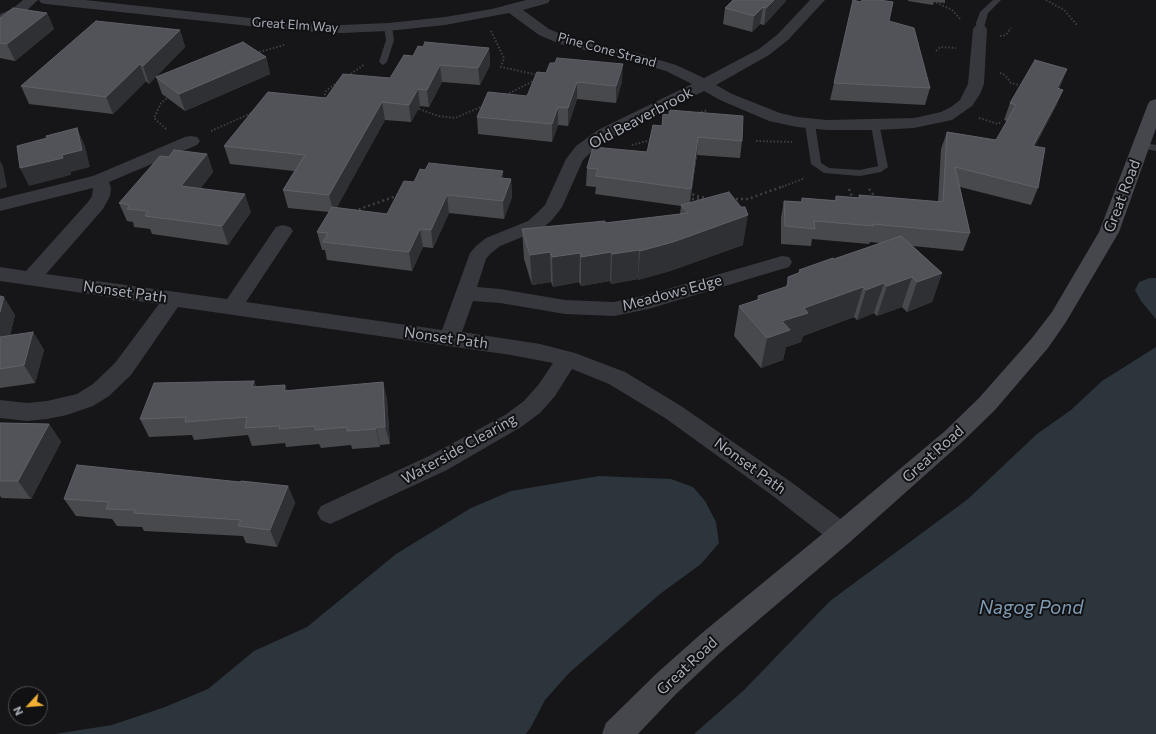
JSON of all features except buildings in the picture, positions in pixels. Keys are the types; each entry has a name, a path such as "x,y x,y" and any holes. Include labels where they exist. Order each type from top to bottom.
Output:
{"main road":[{"name":"Great Road","path":"617,734 666,684 712,642 841,534 968,423 987,404 1040,343 1074,293 1108,232 1149,147 1156,104"}],"street":[{"path":"0,10 25,0"},
{"path":"0,19 17,12 32,0"},
{"name":"Great Elm Way","path":"46,0 302,27 342,29 388,27 481,16 513,9 543,0"},
{"name":"Old Beaverbrook","path":"449,339 477,258 482,250 493,242 535,225 545,216 553,206 575,159 582,150 591,142 637,117 704,85 747,62 774,45 818,0"},
{"name":"Pine Cone Strand","path":"513,9 535,26 554,37 577,45 602,49 656,63 683,73 726,97 775,117 810,124 876,125 914,123 946,116 966,103 976,84 980,29"},
{"path":"0,205 99,180 191,141"},
{"path":"32,278 96,205 101,196 102,188 99,180"},
{"path":"232,307 283,231"},
{"name":"Meadows Edge","path":"465,293 572,307 614,308 648,302 782,262"},
{"name":"Nonset Path","path":"0,274 540,352 567,359 617,378 674,412 782,488 841,534"},
{"path":"0,409 27,412 47,410 67,406 85,400 101,390 123,369 174,299"},
{"name":"Waterside Clearing","path":"330,513 438,463 513,421 537,401 547,390 567,359"}],"lane":[{"path":"980,29 980,23 984,12 997,0"},
{"path":"383,62 390,40 388,27"},
{"path":"810,124 816,164 820,168 833,172 860,173 878,170 883,167 876,125"}],"path":[{"path":"1046,0 1064,10 1078,26"},
{"path":"933,2 952,10 961,19 962,24"},
{"path":"481,16 492,33 504,58 501,67 542,76 523,88 503,97"},
{"path":"251,54 289,43 302,27"},
{"path":"346,76 366,63 383,62"},
{"path":"320,102 328,103 324,97 326,91 340,80"},
{"path":"171,95 161,102 154,118 176,137 191,141 218,127 254,112"},
{"path":"418,109 438,116 455,118 483,106"},
{"path":"756,141 812,143"},
{"path":"728,200 760,195 805,178 820,168"},
{"path":"860,173 864,182 879,201"},
{"path":"686,190 696,196 707,198"},
{"path":"350,213 392,197 402,195"},
{"path":"681,198 712,200"}],"water":[{"path":"1150,278 1156,278 1156,319 1141,301 1135,290 1139,282"},
{"name":"Nagog Pond","path":"1156,347 1156,734 694,734 744,690 830,601 968,499 1037,434 1071,410 1102,381"},
{"path":"599,476 671,479 693,487 705,501 716,522 719,543 701,564 660,594 569,673 545,700 526,734 55,734 112,725 165,707 208,689 254,651 307,627 396,554 471,508 511,491"}]}
